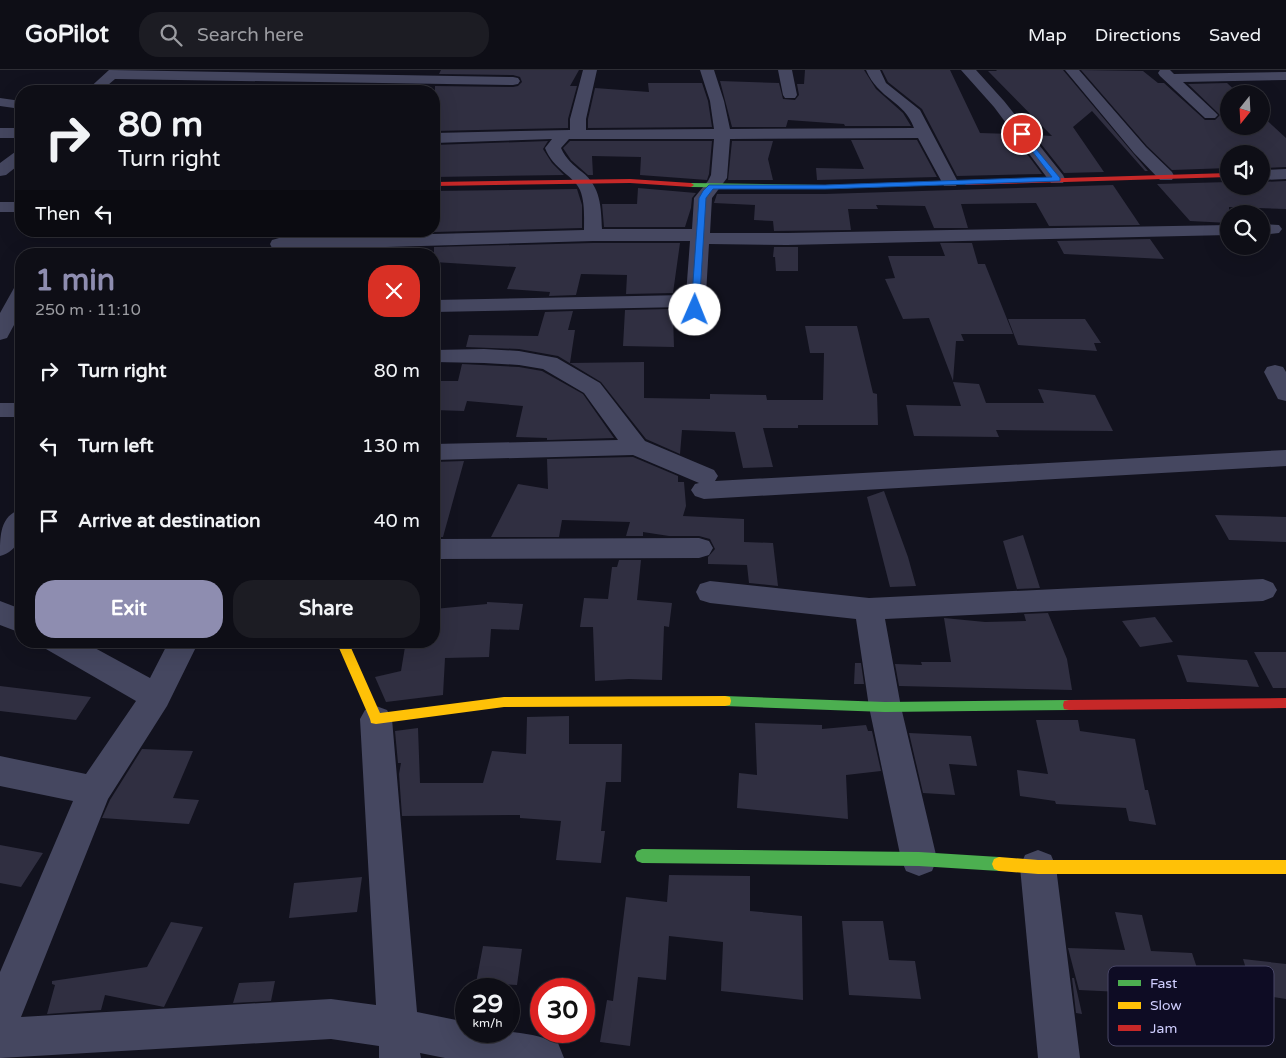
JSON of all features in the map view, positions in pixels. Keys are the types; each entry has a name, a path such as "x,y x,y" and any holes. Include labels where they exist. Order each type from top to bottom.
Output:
{"street":[{"path":"413,70 427,85"},
{"path":"590,70 577,127 572,134 553,148 555,155 562,164 588,186 593,235"},
{"path":"440,306 695,306 703,198 705,192 717,183 720,174 723,134 722,115 707,70"},
{"path":"785,70 790,95"},
{"path":"873,70 875,76 889,95 908,106 916,115 950,182"},
{"path":"968,70 999,104 1057,179"},
{"path":"1072,70 1140,150 1166,176"},
{"path":"100,85 114,72 309,74 337,85"},
{"path":"1167,74 1286,76"},
{"path":"1167,74 1210,114"},
{"path":"433,85 480,76 513,81"},
{"path":"0,102 15,104"},
{"path":"0,133 15,133"},
{"path":"440,138 572,134 924,133"},
{"path":"0,171 15,160"},
{"path":"1270,175 1286,174"},
{"path":"440,184 582,181 659,182 712,187 825,187 1220,175"},
{"path":"0,207 15,207"},
{"path":"279,243 593,235 796,239 1220,230"},
{"path":"6,328 15,306"},
{"path":"440,356 510,357 549,364 592,388 636,447 705,483 1286,458"},
{"path":"1275,372 1286,394"},
{"path":"440,452 636,447"},
{"path":"0,515 15,514"},
{"path":"0,546 15,526"},
{"path":"440,550 699,548"},
{"path":"710,592 868,609 1263,590"},
{"path":"868,609 885,707 919,859"},
{"path":"0,612 15,619"},
{"path":"68,648 156,697"},
{"path":"0,1019 94,791 156,697 180,648"},
{"path":"345,648 376,719 399,1043"},
{"path":"376,719 504,702 688,700 885,707 1286,703"},
{"path":"0,771 94,791"},
{"path":"642,856 919,859 1038,867 1286,867"},
{"path":"1038,867 1059,1058"},
{"path":"0,1038 331,1019 399,1043 544,1058"}],"building":[{"path":"441,70 579,70 570,86 577,86 568,119 568,128 440,131 440,86 513,87 518,86 522,82 520,77 513,75 439,74"},
{"path":"805,70 864,70 876,89 903,113 911,126 845,126 844,124 788,120 786,127 732,127 720,81 779,83 783,99 795,100 799,95 797,84 804,84"},
{"path":"882,70 950,70 980,133 1012,134 1042,174 957,176 922,109 888,82"},
{"path":"1063,70 1148,171 1145,171 1092,111 1073,127 1104,172 1064,173 1034,135 1052,136 988,71"},
{"path":"1081,70 1143,71 1158,83 1164,83 1205,120 1215,120 1220,115 1220,135 1270,135 1270,123 1286,138 1286,167 1270,168 1270,145 1220,145 1220,168 1172,170 1147,146"},
{"path":"648,83 702,83 708,101 712,127 588,128 588,119 595,88 649,92"},
{"path":"1227,83 1229,85 1220,85 1220,115 1188,84"},
{"path":"851,140 917,140 937,177 817,180 816,168 864,169"},
{"path":"548,141 543,149 552,163 564,175 440,177 440,145"},
{"path":"570,141 712,141 709,174 707,180 640,175 641,157 592,156 593,175 588,175 571,160 563,148"},
{"path":"732,141 773,141 768,159 773,180 728,180"},
{"path":"1286,181 1286,209 1270,208 1270,205 1220,205 1220,223 1190,221 1157,184 1220,182 1220,195 1270,195 1270,182"},
{"path":"1113,185 1140,225 1049,226 1036,203 961,204 968,228 934,228 925,206 876,205 878,209 848,209 851,230 774,231 773,221 754,220 755,205 714,203 717,194 825,194"},
{"path":"638,188 696,193 692,198 685,227 604,227 602,204 637,204"},
{"path":"577,189 582,205 582,228 440,232 440,191"},
{"path":"1150,239 1164,259 1064,254 1057,241"},
{"path":"680,243 673,293 626,294 627,275 581,274 576,295 549,296 550,292 507,289 516,267 440,262 440,248 434,247"},
{"path":"940,243 972,243 978,264 985,264 1013,334 961,334 964,341 956,341 953,381 929,318 903,319 885,279 895,278 888,256 945,256"},
{"path":"774,247 798,247 798,271 776,271 775,257 773,257"},
{"path":"670,309 669,316 673,316 674,347 623,346 625,310"},
{"path":"573,311 568,330 575,330 570,363 644,362 644,398 710,399 710,394 766,395 767,400 823,400 824,353 810,353 805,326 857,326 873,393 877,394 878,425 798,425 798,428 763,428 773,467 743,468 735,432 682,430 680,454 646,439 601,382 558,356 519,349 466,347 469,335 538,336 545,312"},
{"path":"1008,319 1085,319 1101,343 1094,343 1097,351 1018,345"},
{"path":"462,364 519,367 542,371 583,394 614,438 547,440 547,438 516,437 523,406 467,401 464,411 440,410 440,381 458,381"},
{"path":"953,382 979,384 986,403 1044,403 1038,389 1095,395 1113,431 996,430 999,437 914,436 906,405 961,406"},
{"path":"633,457 678,476 678,482 684,482 686,506 683,516 744,519 744,542 773,543 778,586 749,583 747,565 708,564 708,557 715,549 710,539 699,536 669,536 643,532 643,536 626,536 630,522 562,520 559,537 491,537 518,484 548,489 547,459"},
{"path":"464,461 443,537 440,537 440,462"},
{"path":"884,491 908,557 916,586 890,587 867,497"},
{"path":"1215,515 1286,517 1286,542 1229,540"},
{"path":"1023,535 1040,588 1017,589 1003,541"},
{"path":"619,560 641,560 637,600 672,603 669,627 664,626 662,680 595,681 593,627 580,627 584,598 608,599 612,567 617,567"},
{"path":"487,602 523,604 519,630 491,629 489,657 445,658 443,695 386,702 375,677 401,671 405,648 440,648 440,608 487,604"},
{"path":"1048,613 1067,659 1072,690 899,686 895,664 922,665 921,662 951,662 944,618 985,622 1026,621 1024,614"},
{"path":"1155,617 1173,642 1140,647 1122,621"},
{"path":"1254,652 1286,652 1286,688 1273,688"},
{"path":"1177,655 1247,660 1259,687 1187,682"},
{"path":"855,663 861,663 864,684 854,684"},
{"path":"0,686 91,697 76,720 0,711"},
{"path":"569,716 569,744 622,744 621,782 606,782 601,831 605,831 601,863 556,860 561,821 520,818 520,815 402,816 399,774 401,763 398,763 395,731 418,728 420,783 483,783 492,751 526,754 527,717"},
{"path":"1036,720 1078,720 1080,731 1135,739 1145,790 1148,790 1156,825 1129,821 1126,808 1056,804 1055,801 1020,796 1017,770 1048,774"},
{"path":"755,723 822,725 822,729 866,725 868,731 872,731 881,771 846,775 848,819 737,808 739,773 757,775"},
{"path":"909,733 971,736 977,766 949,764 955,795 923,793"},
{"path":"142,749 193,751 173,798 199,800 189,824 102,818 110,800"},
{"path":"0,845 43,853 21,887 0,883"},
{"path":"669,875 750,876 750,911 802,916 803,1000 721,991 723,942 669,936 666,980 638,977 630,1046 600,1042 607,1000 613,1001 626,897 667,902"},
{"path":"362,877 357,912 289,918 294,883"},
{"path":"1115,912 1142,915 1151,951 1192,953 1196,966 1108,966 1108,991 1079,990 1068,948 1125,950"},
{"path":"842,921 883,921 889,960 915,961 921,999 849,995"},
{"path":"171,922 203,927 164,1007 105,995 101,1010 47,1014 55,985 52,984 52,981 147,967"},
{"path":"483,946 522,949 518,978 477,978"},
{"path":"1243,959 1286,964 1286,999 1274,997 1274,966 1245,966"},
{"path":"1072,978 1074,978 1082,1014 1076,1013"},
{"path":"275,981 271,1001 233,1003 239,983"}],"traffic: fast":[{"path":"691,185 825,187 966,183"},
{"path":"725,701 885,707 1069,705"},
{"path":"642,856 919,859 999,864"}],"traffic: slow":[{"path":"345,648 376,719 504,702 725,701"},
{"path":"999,864 1038,867 1286,867"}],"traffic: jam":[{"path":"966,183 1220,175"},
{"path":"440,184 630,181 691,185"},
{"path":"1069,705 1286,703"}],"route":[{"path":"695,310 698,238 703,198 705,192 712,187 825,187 1057,179 1022,134"}]}
